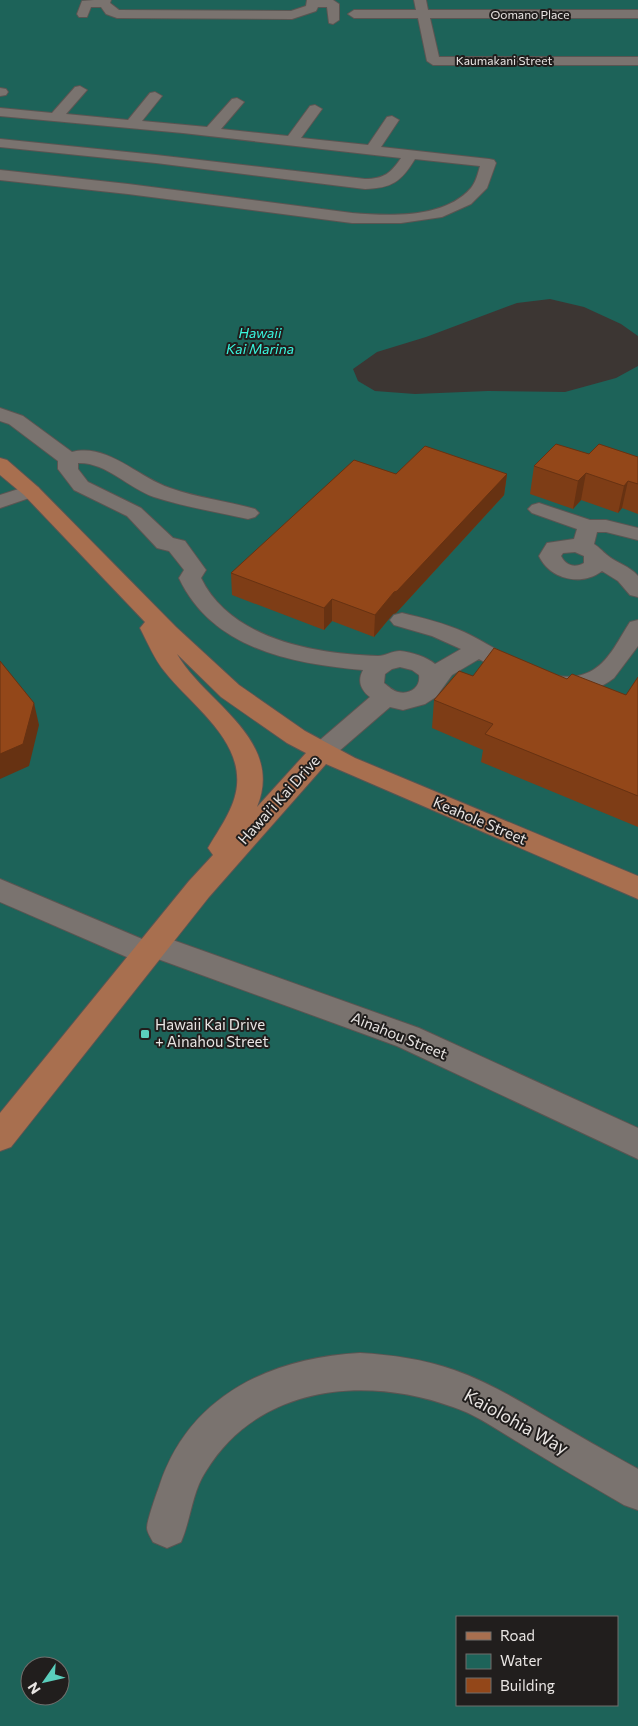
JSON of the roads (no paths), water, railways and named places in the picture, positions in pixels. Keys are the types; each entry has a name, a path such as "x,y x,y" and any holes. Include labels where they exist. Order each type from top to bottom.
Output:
{"main road":[{"name":"Hawai’i Kai Drive","path":"0,464 31,491 230,692 296,737 322,752 149,949 83,1036 0,1137"},
{"path":"137,599 171,664 236,739 249,764 251,778 248,799 200,889"},
{"name":"Keahole Street","path":"322,752 346,764 638,888"}],"street":[{"path":"208,15 211,0"},
{"name":"Kaumakani Street","path":"420,0 433,61 638,61"},
{"path":"83,14 86,4 104,1 110,11 117,14 292,15 312,8 313,1 333,4 334,20"},
{"name":"Oomano Place","path":"354,14 638,14"},
{"path":"57,116 80,90"},
{"path":"133,124 155,96"},
{"path":"211,132 237,102"},
{"path":"292,141 315,109"},
{"path":"0,112 183,128 411,154 460,153 489,163 479,188 473,195 459,204 447,210 424,216 398,219 352,218 128,189 0,175"},
{"path":"372,150 392,120"},
{"path":"128,189 183,128"},
{"path":"0,143 156,158 374,185 393,180 411,154"},
{"path":"0,414 16,420 68,458"},
{"path":"68,458 78,455 94,457 150,488 248,513"},
{"path":"68,458 68,469 82,486 134,512 165,543 161,548 176,570 180,575 190,578 194,587 211,608 233,628 257,642 316,658 380,680 401,700 417,699 426,694 431,688 432,674 426,668 412,661 400,660 380,680 322,752"},
{"path":"125,507 150,488"},
{"path":"0,502 31,491"},
{"path":"539,509 589,544 626,576 638,590"},
{"path":"589,544 606,526 638,534"},
{"path":"412,661 413,622 454,636 515,670 548,684 578,685 603,675 624,650 638,627"},
{"path":"433,681 444,670 479,649"},
{"name":"Ainahou Street","path":"0,890 149,949 408,1037 638,1144"},
{"name":"Kaiolohia Way","path":"167,1528 185,1470 213,1431 235,1409 263,1392 290,1380 319,1374 365,1372 410,1376 452,1388 492,1406 638,1491"}],"water":[{"name":"Hawaii Kai Marina","path":"0,0 638,0 638,336 621,324 584,307 550,299 517,303 426,337 377,352 353,369 358,381 375,391 415,394 488,391 565,392 616,378 638,366 638,1726 0,1726"}],"place":[{"name":"Hawaii Kai Drive + Ainahou Street","path":"145,1034"}]}
